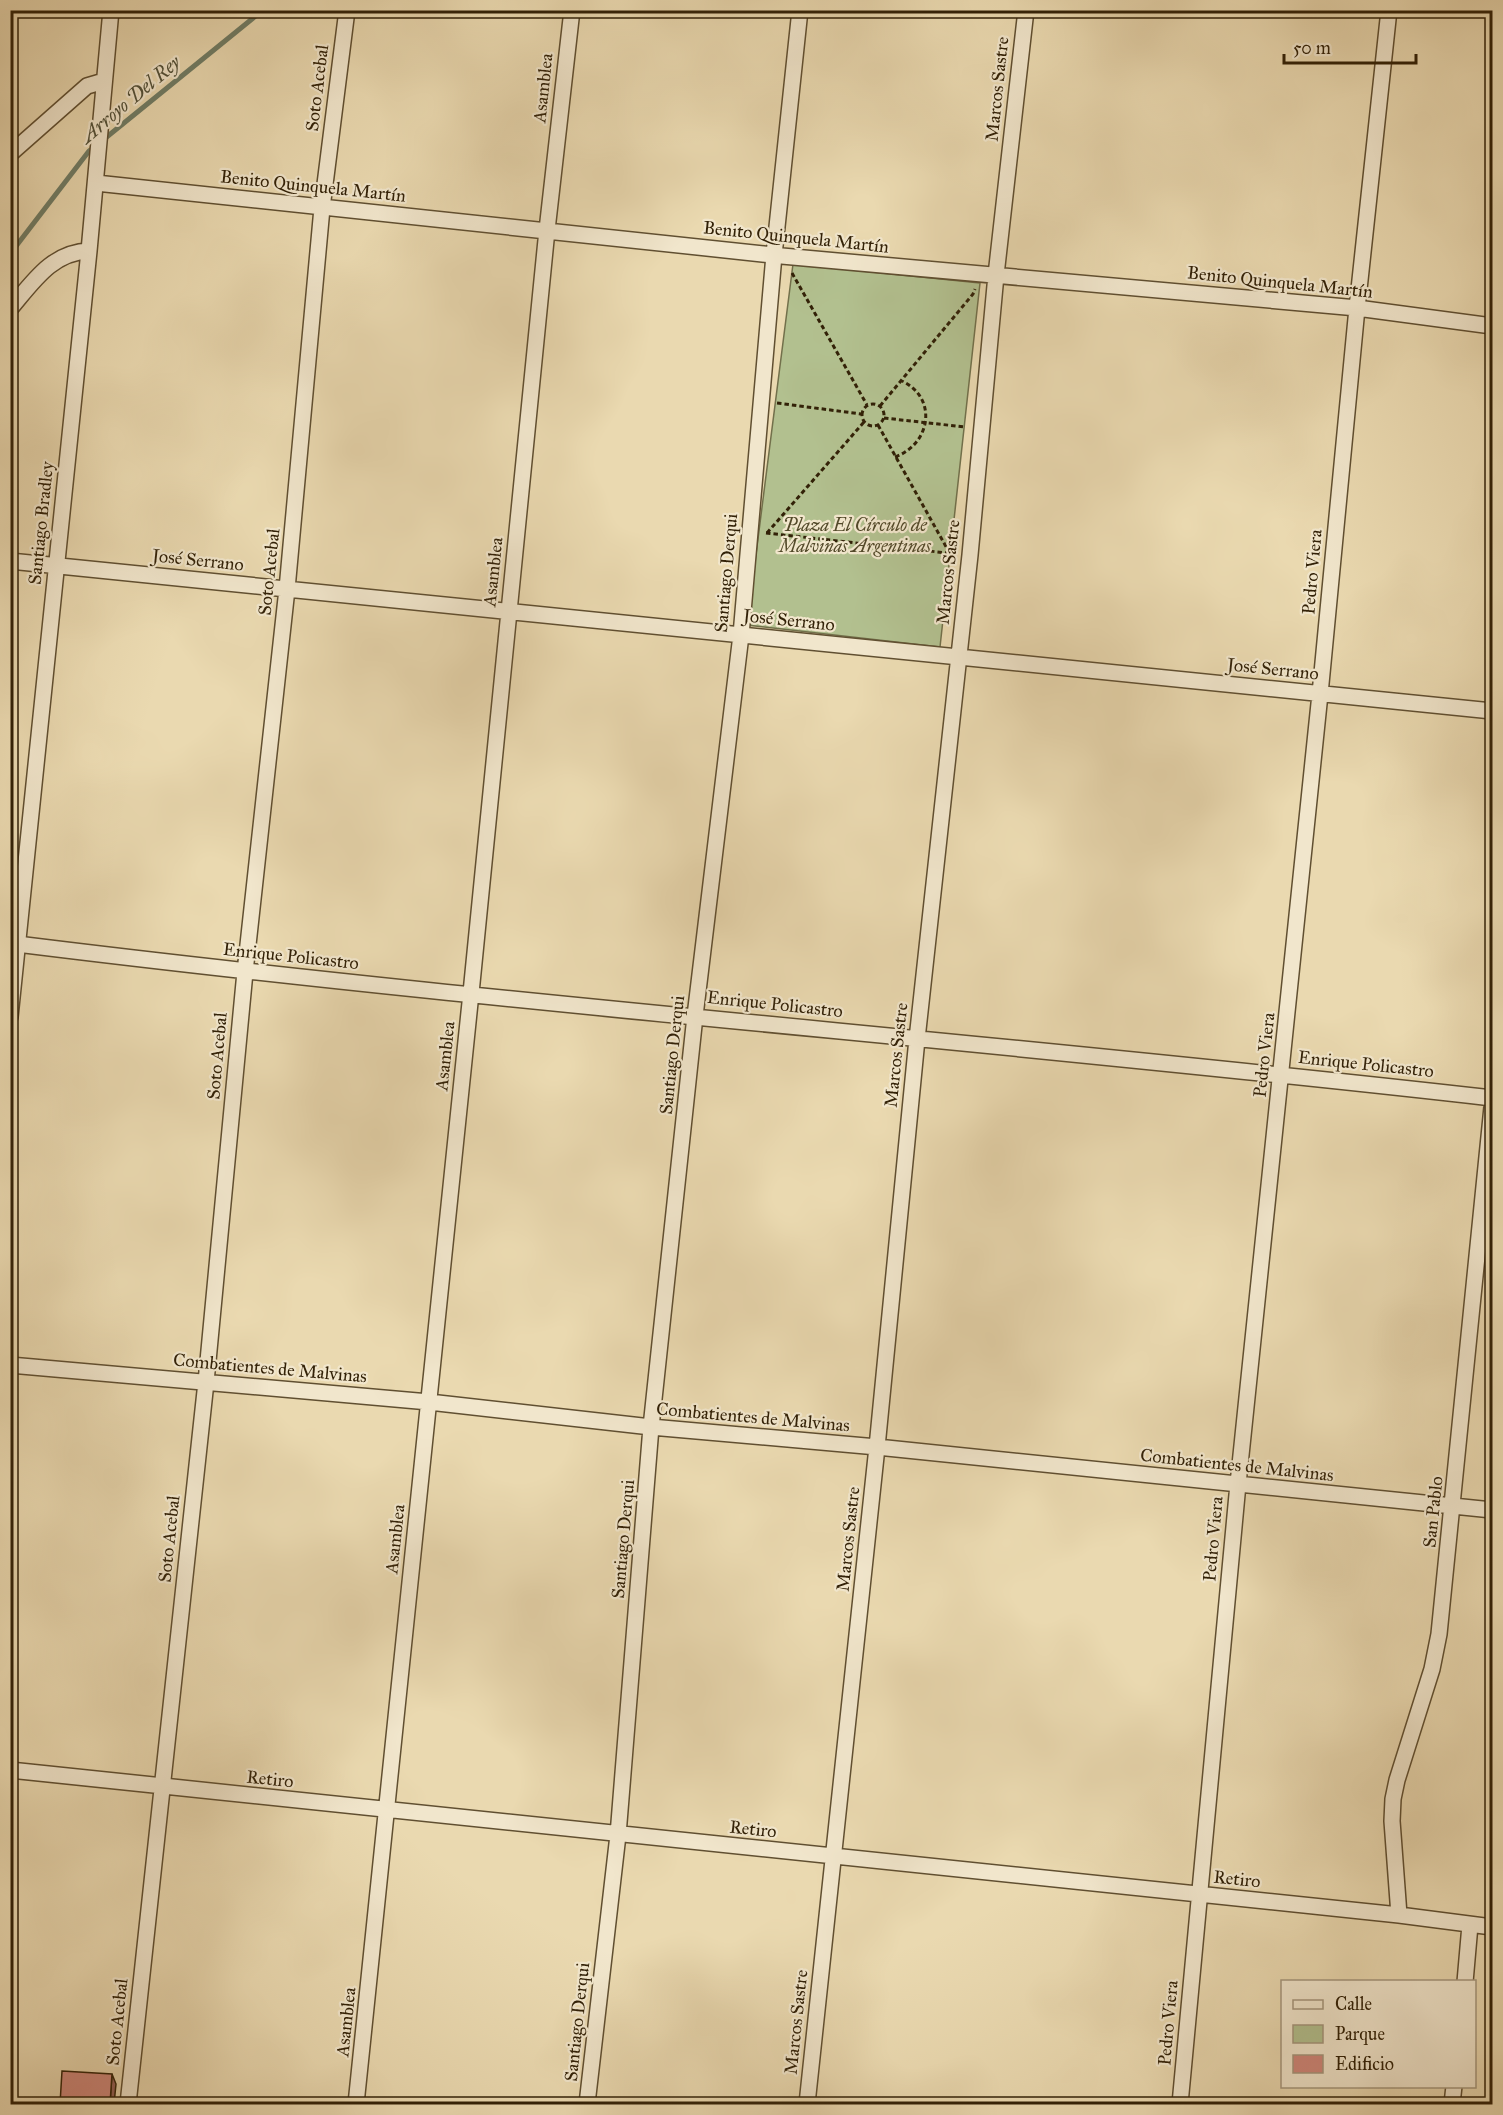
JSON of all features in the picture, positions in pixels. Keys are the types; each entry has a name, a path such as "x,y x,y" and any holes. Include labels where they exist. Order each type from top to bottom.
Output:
{"street":[{"path":"10,154 87,86 104,81 111,10"},
{"name":"Soto Acebal","path":"128,2104 206,1382 245,972 287,589 322,208 347,10"},
{"name":"Asamblea","path":"356,2104 572,10"},
{"name":"Santiago Derqui","path":"587,2104 618,1835 651,1427 695,1016 741,635 761,401 778,256 800,10"},
{"name":"Marcos Sastre","path":"807,2104 877,1447 916,1039 970,555 996,275 1026,10"},
{"name":"Pedro Viera","path":"1180,2104 1238,1484 1282,1074 1357,308 1389,10"},
{"name":"Santiago Bradley","path":"10,1017 89,251 104,81"},
{"name":"Benito Quinquela Martín","path":"96,180 322,208 778,256 1357,308 1492,326"},
{"path":"10,309 45,267 62,256 78,251 89,251"},
{"name":"José Serrano","path":"10,561 1492,711"},
{"name":"Enrique Policastro","path":"17,944 245,972 1282,1074 1492,1098"},
{"name":"San Pablo","path":"1400,1915 1392,1821 1393,1799 1438,1643 1454,1507 1492,1107"},
{"name":"Combatientes de Malvinas","path":"10,1365 429,1402 651,1427 877,1447 1492,1510"},
{"name":"Retiro","path":"10,1770 1400,1915 1492,1927"},
{"path":"1465,1980 1470,1925"},
{"path":"1452,2104 1454,2088"}],"path":[{"path":"778,256 867,405"},
{"path":"880,406 973,294 979,275"},
{"path":"896,457 913,447 926,423 925,409 920,396 912,385 902,381"},
{"path":"761,401 861,414"},
{"path":"873,404 880,406 884,418 878,425 869,426 864,423 861,414 867,405 873,404"},
{"path":"884,418 982,429"},
{"path":"766,533 864,423"},
{"path":"878,425 949,553"},
{"path":"749,531 970,555"}],"green space":[{"name":"Plaza El Círculo de Malvinas Argentinas","path":"793,264 980,283 940,647 747,625"}],"building":[{"path":"62,2071 112,2074 110,2104 60,2104"}],"waterway":[{"name":"Arroyo Del Rey","path":"103,140 263,10"},
{"name":"Arroyo Del Rey","path":"10,254 89,151 96,146"}]}
